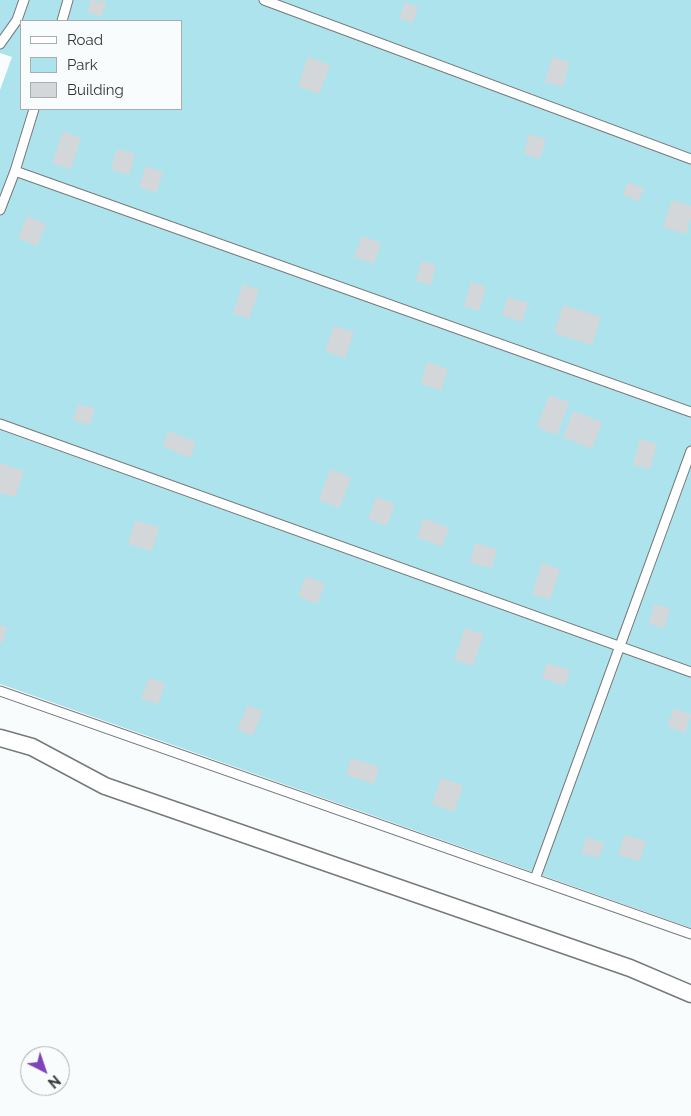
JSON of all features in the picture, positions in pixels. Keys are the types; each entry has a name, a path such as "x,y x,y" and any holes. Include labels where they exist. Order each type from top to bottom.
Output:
{"street":[{"path":"0,738 32,747 105,786 630,968 691,994"}],"lane":[{"path":"0,44 17,20 24,0"},
{"path":"62,20 68,0"},
{"path":"264,0 691,159"},
{"path":"0,210 15,171 34,110"},
{"path":"15,171 691,412"},
{"path":"0,424 691,672"},
{"path":"535,879 691,451"},
{"path":"0,691 691,934"}],"green space":[{"path":"0,0 691,0 691,928 0,684 0,90 12,57 0,53"}],"building":[{"path":"91,0 107,2 101,17 87,12"},
{"path":"405,2 418,7 413,23 399,18"},
{"path":"308,57 330,65 319,94 298,86"},
{"path":"552,57 569,62 563,87 545,82"},
{"path":"63,131 81,138 71,169 52,163"},
{"path":"529,134 546,139 540,159 524,154"},
{"path":"117,149 135,154 129,175 111,169"},
{"path":"146,166 163,172 156,193 139,187"},
{"path":"627,182 644,188 639,201 623,195"},
{"path":"672,200 691,206 691,217 686,234 663,227"},
{"path":"27,216 46,224 37,246 18,238"},
{"path":"362,236 381,243 374,264 354,257"},
{"path":"421,261 436,265 431,285 416,281"},
{"path":"471,282 486,287 479,311 464,306"},
{"path":"243,284 259,290 249,319 233,313"},
{"path":"508,297 528,303 522,322 502,315"},
{"path":"563,305 601,317 592,345 554,333"},
{"path":"334,325 354,333 345,358 325,351"},
{"path":"427,362 448,369 441,390 421,384"},
{"path":"549,395 569,402 557,435 537,427"},
{"path":"78,404 95,408 90,425 73,420"},
{"path":"573,411 602,422 592,449 563,437"},
{"path":"169,431 196,442 190,458 163,446"},
{"path":"640,439 657,444 650,469 633,465"},
{"path":"0,463 24,471 15,497 0,493"},
{"path":"330,469 351,477 340,508 319,500"},
{"path":"376,497 395,504 387,526 368,519"},
{"path":"424,518 449,528 442,547 417,537"},
{"path":"135,521 159,527 152,551 128,544"},
{"path":"475,543 497,549 492,568 470,563"},
{"path":"542,563 560,569 550,600 532,594"},
{"path":"306,576 325,584 317,604 298,596"},
{"path":"654,604 670,608 665,628 649,624"},
{"path":"0,625 7,627 3,643 0,642"},
{"path":"465,628 484,634 473,666 454,660"},
{"path":"547,663 570,670 565,686 542,678"},
{"path":"149,678 165,683 158,704 141,699"},
{"path":"248,705 263,712 252,736 237,729"},
{"path":"674,708 691,715 685,733 667,726"},
{"path":"351,758 379,767 374,784 346,775"},
{"path":"441,778 463,786 454,812 432,804"},
{"path":"624,835 646,841 640,861 618,855"},
{"path":"587,837 604,843 599,858 581,853"}]}
